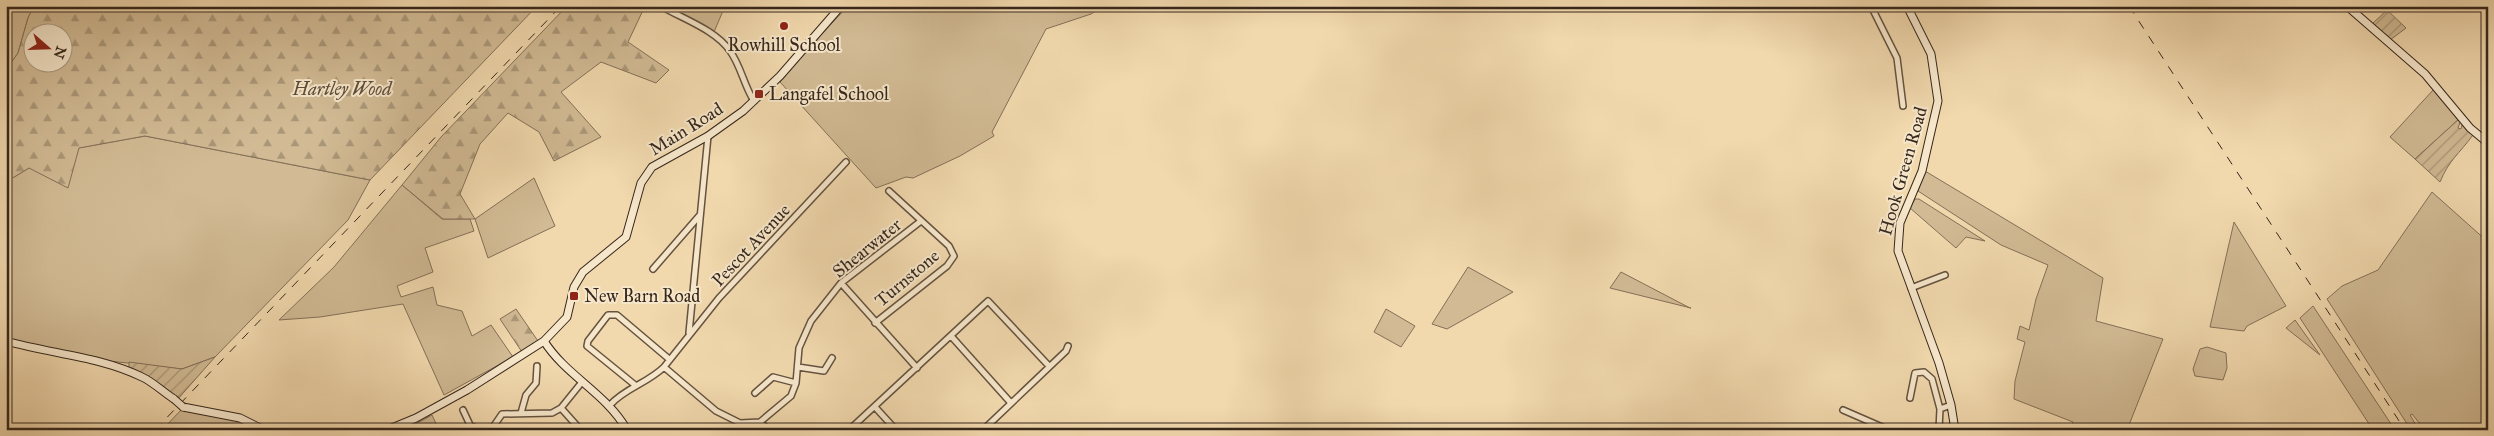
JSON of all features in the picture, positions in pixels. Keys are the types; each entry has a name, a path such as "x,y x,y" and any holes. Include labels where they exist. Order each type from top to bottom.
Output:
{"street":[{"path":"661,6 711,34 726,46 736,61 754,101"},
{"name":"Main Road","path":"387,430 416,418 468,390 544,341 567,317 574,287 583,272 626,237 638,192 645,176 660,161 708,136 754,101 780,76 841,6"},
{"path":"1871,6 1897,58 1903,106"},
{"name":"Hook Green Road","path":"1907,6 1932,54 1938,101 1922,171 1904,213 1898,236 1899,258 1926,326 1951,406 1955,430"},
{"path":"2347,6 2425,74 2470,128 2488,143"},
{"path":"688,334 708,136"},
{"name":"Pescot Avenue","path":"610,405 617,396 657,374 664,367 688,334 846,162"},
{"name":"Turnstone","path":"875,323 947,266 954,256 949,246 889,191"},
{"path":"653,269 700,215"},
{"name":"Shearwater","path":"760,422 791,396 796,383 800,348 811,321 841,283 921,222"},
{"path":"1911,288 1945,275"},
{"path":"841,283 917,368"},
{"path":"850,430 988,301 1049,366"},
{"path":"635,385 587,346 588,341 608,315 616,315 669,359"},
{"path":"952,336 1011,403"},
{"path":"544,341 554,356 610,405 627,430"},
{"path":"6,342 72,354 116,367 142,377 174,399 183,408 240,418 264,430"},
{"path":"982,430 1066,351 1068,346"},
{"path":"798,367 824,371 832,358"},
{"path":"521,413 526,395 536,383 537,366"},
{"path":"664,367 716,411 740,423 760,422 769,430"},
{"path":"1910,398 1915,373 1924,372 1932,379 1940,409 1939,430"},
{"path":"755,392 773,377 796,383"},
{"path":"491,430 502,414 541,414 561,408 582,382"},
{"path":"1940,409 1951,406"},
{"path":"875,407 896,430"},
{"path":"561,408 578,427"},
{"path":"463,410 470,425 479,430"},
{"path":"1843,410 1881,429 1889,430"}],"green space":[{"path":"6,6 34,6 27,22 22,22 22,39 18,53 6,70"},
{"name":"Hartley Wood","path":"34,6 537,6 370,180 145,136 79,148 68,188 29,168 6,182 6,70 18,53 22,39 22,72 72,72 72,22 27,22"},
{"path":"567,6 645,6 628,42 669,70 656,83 601,62 561,92 601,137 554,161 539,132 508,113 480,144 460,194 475,219 443,219 402,185 441,137"},
{"path":"683,6 725,6 714,32 679,13"},
{"path":"848,6 898,6 902,10 906,6 1104,6 1091,14 1046,29 992,132 994,136 960,156 913,178 906,177 876,188 780,82"},
{"path":"2387,10 2406,28 2390,40 2372,24"},
{"path":"2434,89 2459,119 2415,159 2390,137"},
{"path":"2459,119 2458,128 2461,129 2462,125 2473,135 2451,162 2440,182 2415,159"},
{"path":"145,136 370,180 348,220 215,357 182,369 109,361 9,339 6,305 6,182 29,168 78,148"},
{"path":"1925,171 2103,278 2096,321 2163,339 2127,430 2071,430 2073,422 2014,399 2015,381 2025,342 2017,339 2020,326 2029,330 2036,299 2048,265 2001,245 1918,191"},
{"path":"534,178 555,226 488,258 475,219"},
{"path":"402,185 442,219 470,219 474,231 425,248 433,272 397,286 401,297 433,287 437,305 462,311 472,336 491,325 513,357 444,395 403,304 320,317 279,320 334,267"},
{"path":"2432,192 2488,242 2488,430 2425,430 2412,414 2410,415 2419,430 2411,430 2327,299 2342,286 2378,270"},
{"path":"1915,199 1919,199 1985,241 1966,237 1956,248 1910,208"},
{"path":"2234,222 2286,306 2247,326 2244,331 2210,327"},
{"path":"1468,267 1513,292 1447,329 1432,324"},
{"path":"1621,272 1689,308 1610,288"},
{"path":"2313,306 2395,430 2373,430 2300,318"},
{"path":"516,309 538,341 522,352 500,319"},
{"path":"1386,309 1415,326 1401,347 1374,332"},
{"path":"2295,320 2320,355 2286,328"},
{"path":"2207,347 2226,353 2227,368 2223,380 2195,376 2193,369 2200,349"},
{"path":"215,357 177,400 146,376 129,367 129,362 182,369"},
{"path":"182,409 239,420 254,430 162,430"},
{"path":"432,415 439,430 405,430"}],"railway":[{"path":"155,430 561,6"},
{"path":"2129,6 2405,430"}],"place":[{"name":"Rowhill School","path":"784,26"},
{"name":"Langafel School","path":"759,94"},
{"name":"New Barn Road","path":"574,296"}]}
